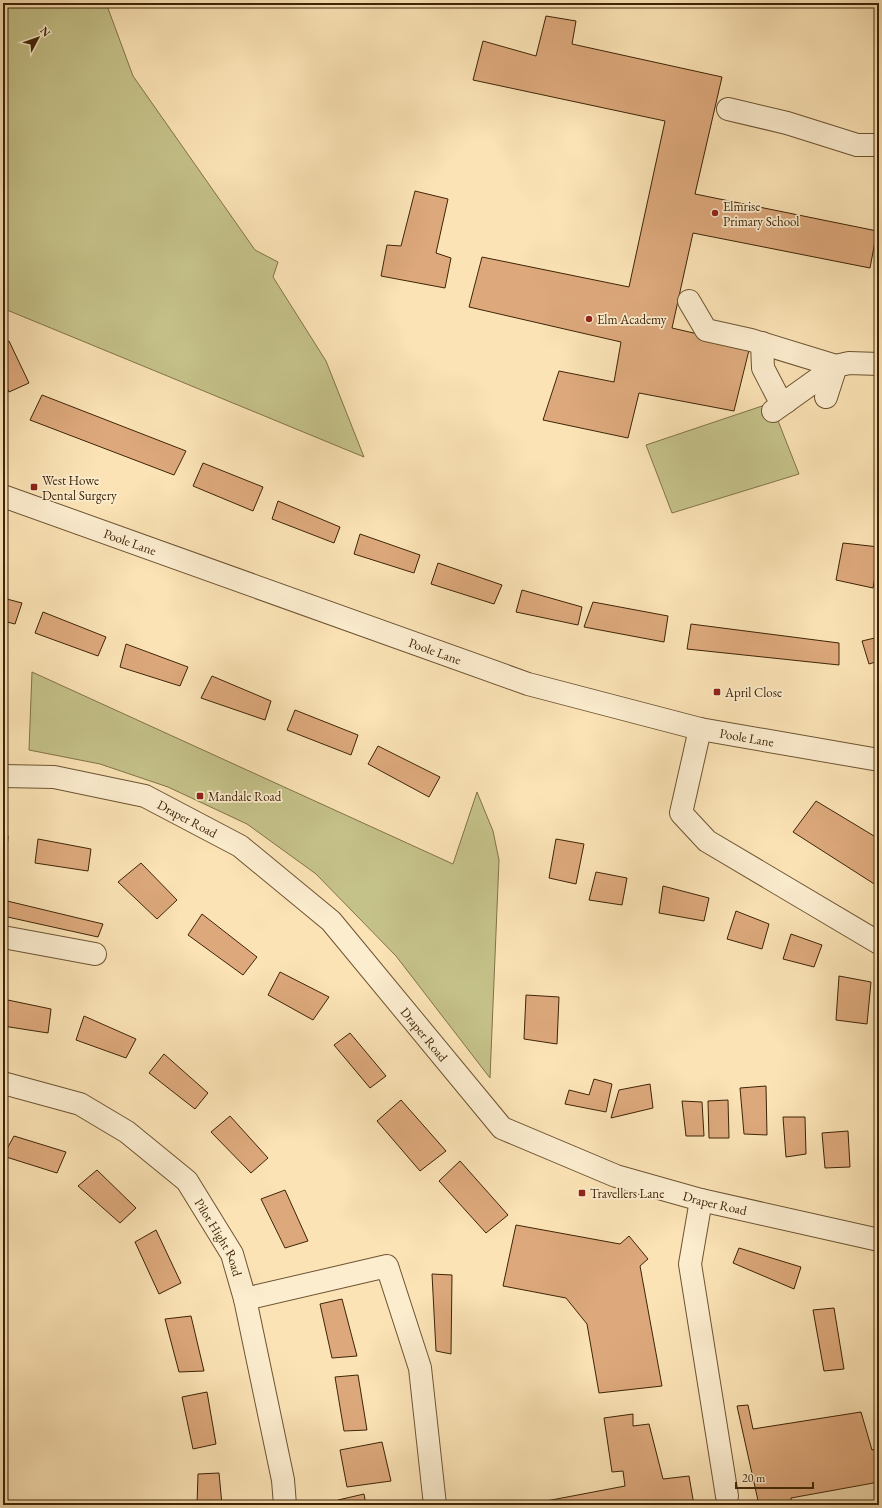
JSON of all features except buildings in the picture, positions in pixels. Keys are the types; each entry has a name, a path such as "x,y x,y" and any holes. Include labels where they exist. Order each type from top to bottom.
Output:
{"street":[{"path":"728,109 788,123 857,145 879,145"},
{"path":"689,301 706,330 762,343 836,366"},
{"path":"762,343 763,368 778,397 780,406 836,366 849,363 879,364"},
{"path":"826,397 836,366"},
{"name":"Poole Lane","path":"3,496 528,684 700,729 879,760"},
{"path":"700,729 681,813 707,841 879,943"},
{"name":"Draper Road","path":"3,776 54,777 145,796 240,846 331,921 502,1128 616,1176 701,1200 879,1240"},
{"path":"3,938 95,954"},
{"name":"Pilot Hight Road","path":"3,1083 80,1104 127,1132 187,1181 232,1254 245,1299 283,1480 285,1505"},
{"path":"701,1200 690,1264 727,1496"},
{"path":"245,1299 387,1266 420,1368 435,1505"}],"shaded area":[{"path":"3,3 106,3 133,76 255,250 278,262 273,277 326,361 364,457 7,310 3,311"},
{"path":"771,403 799,474 672,513 646,445"},
{"path":"32,672 453,864 477,792 493,831 499,860 490,1078 396,956 316,874 247,824 168,787 100,764 29,750"}],"place":[{"name":"Elmrise Primary School","path":"715,213"},
{"name":"Elm Academy","path":"589,319"},
{"name":"West Howe Dental Surgery","path":"34,487"},
{"name":"April Close","path":"717,692"},
{"name":"Mandale Road","path":"200,796"},
{"name":"Travellers Lane","path":"582,1193"}]}
